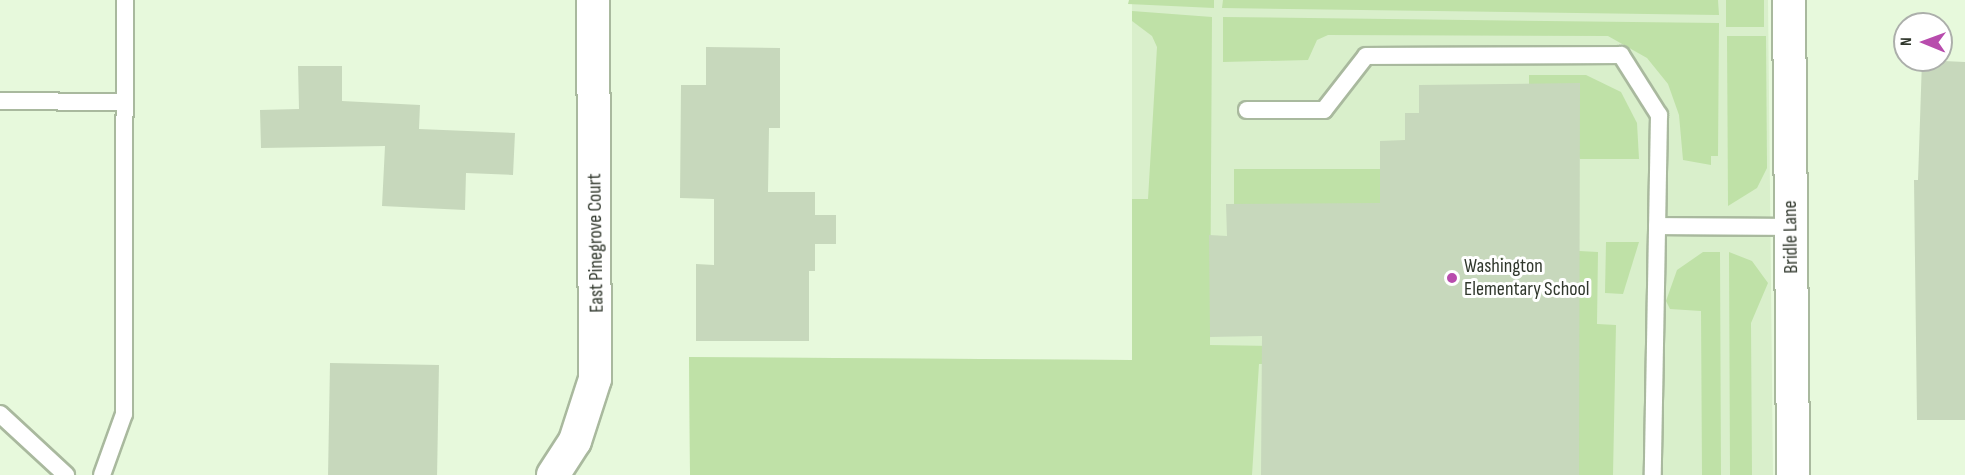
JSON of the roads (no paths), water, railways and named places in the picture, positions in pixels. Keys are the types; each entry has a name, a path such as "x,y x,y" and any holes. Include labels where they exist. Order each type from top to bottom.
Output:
{"street":[{"name":"East Pinegrove Court","path":"553,475 575,441 595,379 593,0"},
{"name":"Bridle Lane","path":"1789,0 1793,475"}],"lane":[{"path":"102,475 124,414 125,0"},
{"path":"1247,110 1324,110 1366,56 1621,56 1659,115 1653,475"},
{"path":"0,101 125,102"},
{"path":"1657,226 1791,227"},
{"path":"0,414 66,475"}],"place":[{"name":"Washington Elementary School","path":"1452,278"}]}
